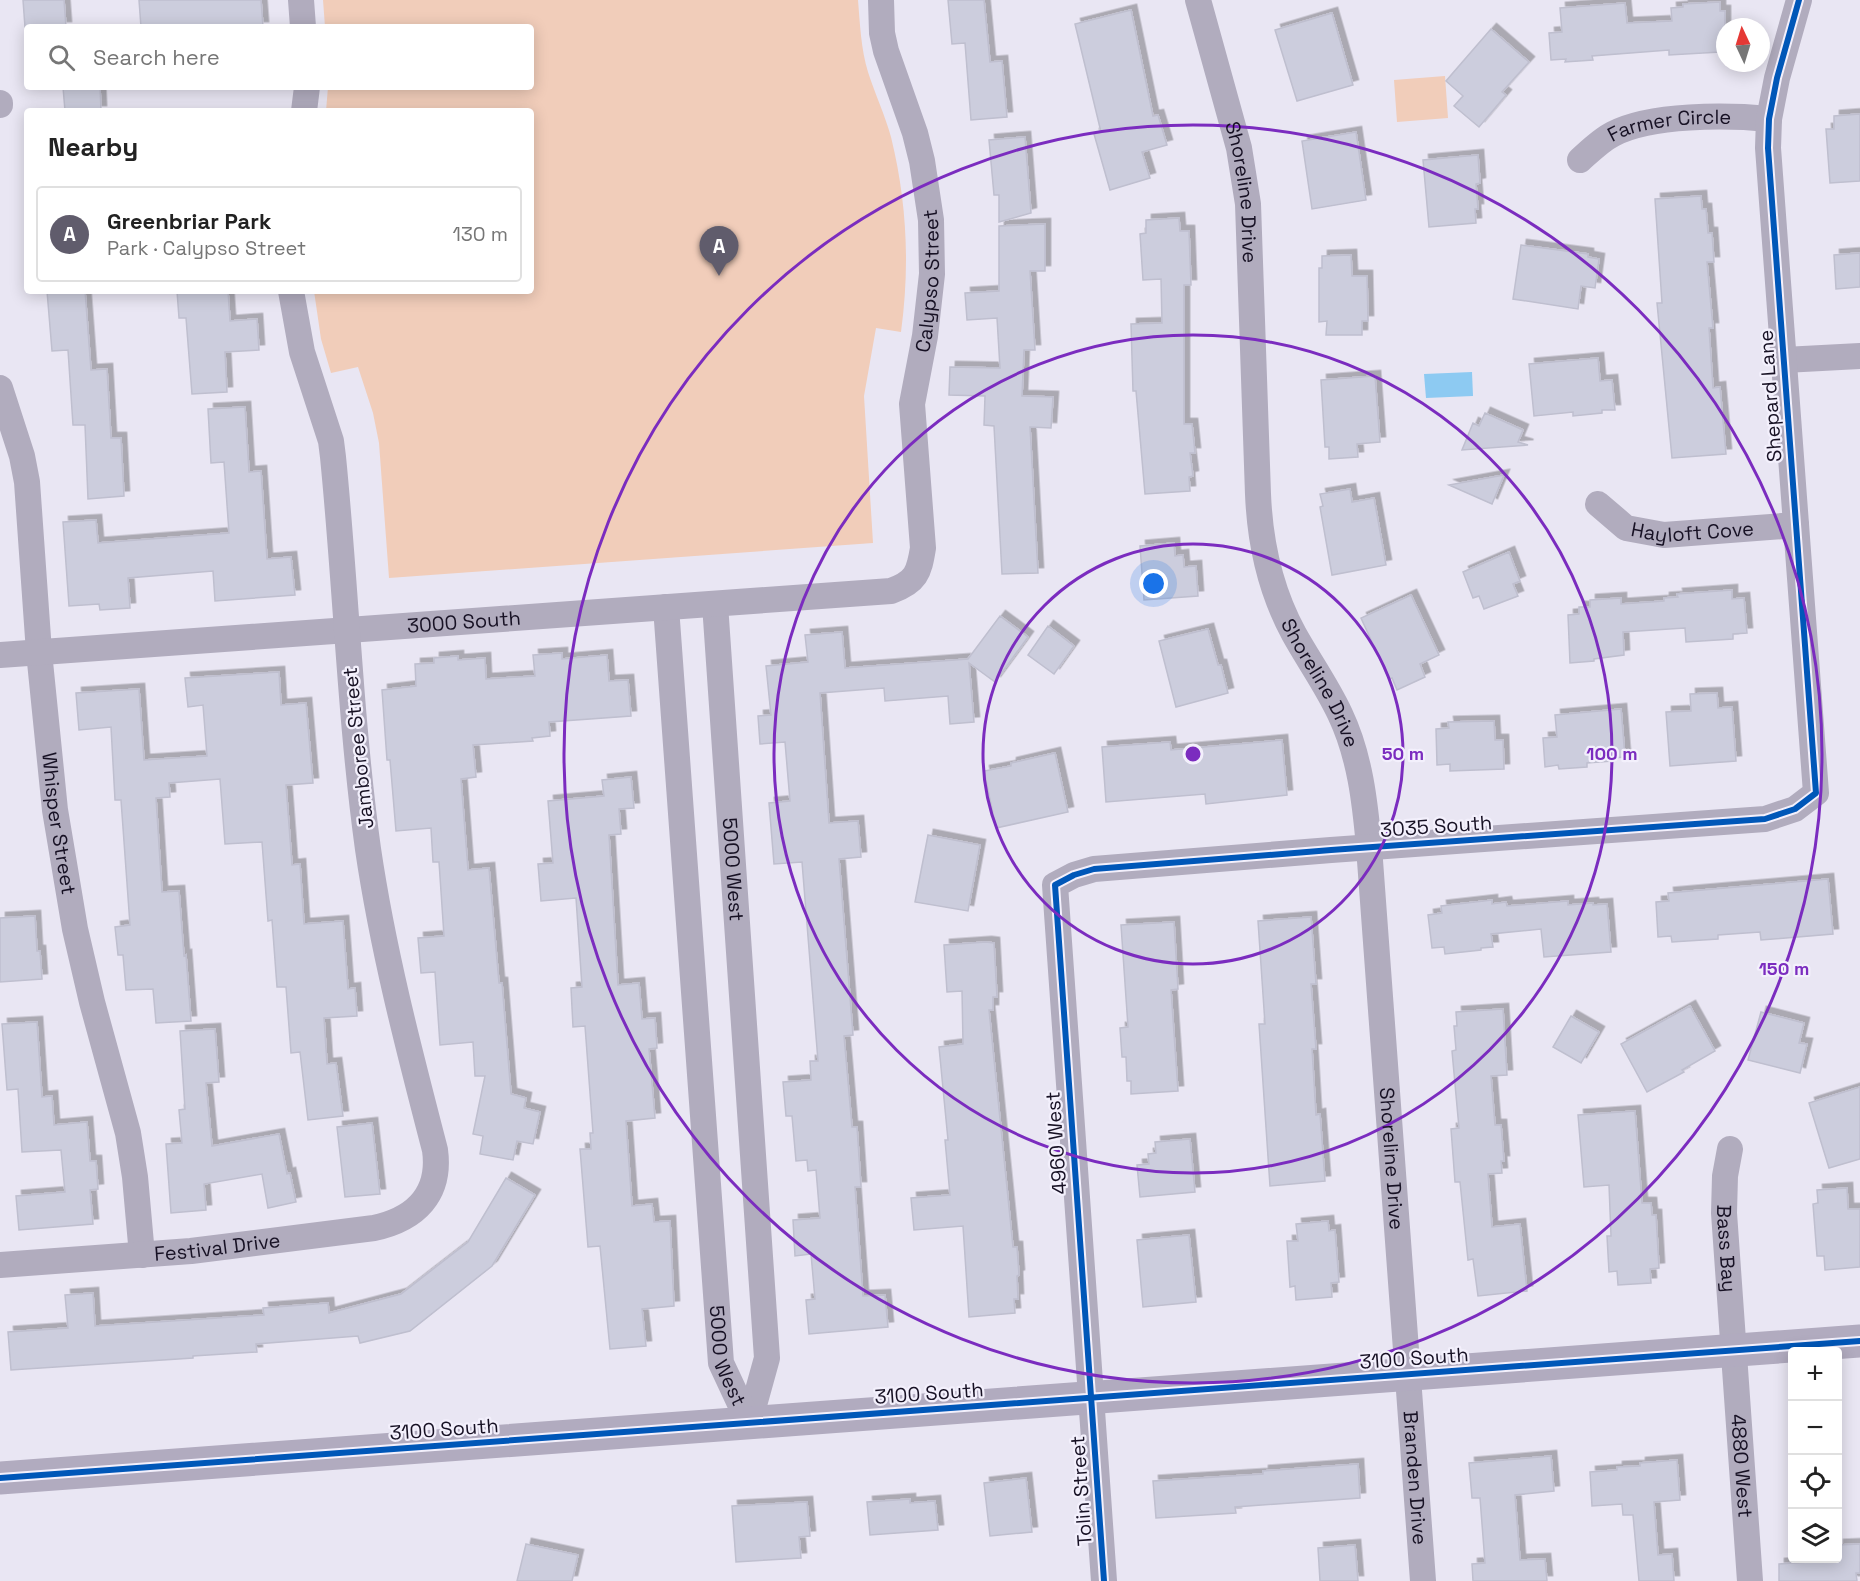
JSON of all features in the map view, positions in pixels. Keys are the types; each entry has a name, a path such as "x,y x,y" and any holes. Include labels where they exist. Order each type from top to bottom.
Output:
{"main road":[{"name":"3100 South","path":"0,1478 1860,1341"}],"street":[{"path":"301,0 303,24"},
{"name":"Calypso Street","path":"881,0 882,33 886,51 915,133 922,161 931,220 932,274 925,336 912,404 923,548 920,569"},
{"name":"Shoreline Drive","path":"1198,0 1239,148 1248,204 1259,528 1266,564 1293,633 1340,714 1355,753 1362,785 1369,847 1409,1375"},
{"name":"Shepard Lane","path":"1799,0 1777,78 1769,119 1770,184 1816,793"},
{"path":"304,108 307,90"},
{"name":"Farmer Circle","path":"1580,160 1612,134 1650,122 1735,116 1769,119"},
{"name":"Jamboree Street","path":"292,294 302,352 332,449 359,778 378,910 399,1012 435,1150 434,1182 423,1201"},
{"path":"1784,360 1860,356"},
{"name":"Whisper Street","path":"0,388 25,468 39,652 51,774 65,879 92,1002 128,1133 135,1177 142,1255"},
{"name":"Hayloft Cove","path":"1598,504 1626,528 1664,535 1796,525"},
{"name":"3000 South","path":"0,655 891,591 904,586 920,569"},
{"name":"5000 West","path":"716,604 767,1358 749,1423"},
{"name":"5000 West","path":"666,607 721,1363 749,1423"},
{"name":"3035 South","path":"1055,885 1074,875 1094,869 1765,819 1795,809 1816,793"},
{"name":"4960 West","path":"1055,885 1091,1398"},
{"name":"Bass Bay","path":"1730,1149 1725,1176 1724,1213 1733,1350"},
{"name":"Festival Drive","path":"0,1265 191,1251 374,1228 401,1220 423,1201"},
{"name":"4880 West","path":"1733,1350 1750,1581"},
{"name":"Branden Drive","path":"1409,1375 1423,1581"},
{"name":"Tolin Street","path":"1091,1398 1104,1581"}],"shaded area":[{"path":"323,0 858,0 866,63 889,129 901,186 906,258 901,332 876,328 864,396 873,543 389,578 379,443 373,413 358,367 331,373 321,339 314,294 534,294 534,108 326,108 328,90 534,90 534,24 325,24"},
{"path":"1445,76 1448,118 1397,122 1394,80"}],"water":[{"path":"1472,372 1473,396 1426,398 1424,374"}],"building":[{"path":"23,0 64,0 66,24 25,24"},
{"path":"139,0 261,0 263,24 141,24"},
{"path":"948,0 984,0 990,62 1002,61 1007,117 971,120 965,43 952,44"},
{"path":"1720,2 1720,11 1725,11 1725,18 1716,18 1716,52 1669,55 1669,50 1592,56 1593,60 1565,62 1566,59 1551,60 1549,33 1562,32 1560,8 1625,3 1627,23 1672,21 1671,8 1683,7 1683,4"},
{"path":"1131,10 1153,116 1158,115 1167,145 1142,152 1150,178 1110,190 1094,134 1101,132 1075,24"},
{"path":"1332,13 1353,85 1297,101 1275,30"},
{"path":"1491,29 1529,62 1502,92 1506,95 1479,127 1454,106 1463,96 1446,81"},
{"path":"63,90 100,90 101,108 65,108"},
{"path":"1860,114 1860,181 1830,183 1826,129 1834,129 1834,116"},
{"path":"1356,132 1366,200 1312,209 1302,141"},
{"path":"1025,137 1031,213 999,222 999,195 994,195 989,140"},
{"path":"1478,155 1480,183 1476,184 1478,209 1475,209 1476,223 1429,227 1423,160"},
{"path":"1701,196 1702,209 1706,209 1708,233 1712,233 1714,262 1707,262 1713,328 1709,328 1713,388 1720,387 1726,454 1672,458 1657,303 1662,303 1655,199"},
{"path":"1179,218 1180,231 1189,231 1191,285 1184,285 1184,424 1192,424 1195,453 1190,453 1193,476 1189,477 1190,491 1145,494 1136,391 1133,391 1131,324 1162,323 1161,279 1143,280 1140,234 1146,233 1146,220"},
{"path":"1045,224 1045,271 1030,271 1035,350 1024,350 1022,396 1053,397 1051,428 1030,427 1038,573 1002,574 994,426 984,425 985,396 949,395 950,367 1000,368 997,318 967,320 965,293 999,291 999,226"},
{"path":"1521,245 1588,254 1588,257 1599,259 1595,288 1581,286 1578,309 1513,299"},
{"path":"1860,253 1860,287 1836,289 1834,255"},
{"path":"1351,255 1352,276 1367,276 1368,321 1362,321 1362,335 1326,335 1327,321 1319,322 1319,268 1322,268 1322,256"},
{"path":"47,294 85,294 91,370 107,369 111,438 121,438 124,496 88,499 85,425 73,425 68,350 52,351"},
{"path":"177,294 228,294 230,321 257,319 259,350 225,352 227,392 192,394 186,318 179,318"},
{"path":"1598,358 1600,381 1612,380 1615,410 1602,410 1602,413 1573,416 1573,412 1534,416 1529,364"},
{"path":"1375,376 1380,442 1357,444 1358,457 1329,459 1329,447 1325,447 1321,380"},
{"path":"245,407 249,472 261,471 267,559 291,557 295,595 215,601 213,571 128,578 130,608 100,610 99,604 69,606 63,522 96,520 98,543 229,533 224,462 211,463 208,409"},
{"path":"1485,413 1523,430 1518,442 1528,445 1462,450 1473,423 1479,426"},
{"path":"1504,475 1492,504 1449,485"},
{"path":"1350,489 1352,502 1374,498 1386,565 1332,575 1320,507 1323,506 1320,494"},
{"path":"1174,543 1175,556 1183,555 1184,567 1196,566 1198,596 1144,600 1140,546"},
{"path":"1509,552 1520,581 1513,584 1518,596 1484,609 1479,596 1473,598 1463,572"},
{"path":"1732,590 1732,599 1744,598 1747,633 1733,634 1733,639 1686,642 1685,628 1623,632 1624,655 1570,663 1568,615 1579,614 1579,607 1590,607 1590,600 1621,598 1621,604 1664,601 1664,598 1678,597 1677,594"},
{"path":"1411,595 1439,655 1420,664 1425,677 1397,690 1392,678 1389,679 1361,618"},
{"path":"1000,616 1028,637 995,682 969,663 974,722 950,724 948,696 885,701 884,688 820,693 829,823 858,821 861,857 839,859 853,1035 844,1036 852,1127 857,1127 861,1187 855,1187 863,1296 885,1295 888,1327 809,1334 806,1300 815,1299 811,1254 795,1256 793,1220 820,1218 816,1170 808,1171 807,1160 796,1161 792,1116 786,1116 783,1082 811,1080 810,1061 818,1061 802,862 774,864 769,803 790,801 785,742 760,744 758,716 771,715 766,666 808,662 805,635 842,632 845,668 968,659"},
{"path":"1048,626 1074,646 1054,674 1028,655"},
{"path":"1208,629 1228,693 1176,707 1159,641"},
{"path":"562,653 562,659 607,655 609,681 628,680 631,716 549,722 550,736 532,738 533,741 473,745 476,777 461,779 468,870 489,868 511,1094 526,1098 524,1108 540,1112 533,1144 517,1141 513,1160 480,1154 483,1136 473,1134 485,1076 475,1076 473,1042 440,1045 435,972 421,973 418,938 444,936 439,862 433,862 431,828 396,831 390,760 387,760 382,690 416,686 415,664 434,663 434,658 458,656 458,660 485,658 486,679 535,676 533,655"},
{"path":"279,672 281,705 306,703 313,783 286,785 292,865 300,864 304,924 343,921 348,989 355,988 357,1016 324,1018 327,1064 336,1063 343,1116 308,1120 300,1052 291,1053 286,987 277,987 272,920 268,921 262,842 225,844 220,779 169,783 170,797 156,798 162,892 179,891 191,1021 156,1023 153,989 126,990 123,955 118,955 115,927 130,925 121,800 115,800 111,727 79,730 76,693 139,689 144,760 207,756 203,705 188,707 185,678"},
{"path":"1717,693 1718,708 1732,707 1736,761 1670,766 1666,712 1691,711 1690,694"},
{"path":"1621,709 1625,757 1612,758 1612,761 1587,763 1587,767 1559,769 1558,765 1545,767 1543,738 1557,737 1555,715"},
{"path":"1494,721 1495,740 1503,740 1504,769 1450,771 1450,764 1437,765 1436,729 1449,728 1448,722"},
{"path":"1282,740 1287,795 1206,804 1205,794 1106,802 1102,747 1170,742 1171,750"},
{"path":"1055,753 1068,812 996,828 984,771"},
{"path":"631,777 634,808 619,809 621,834 609,835 618,985 639,983 642,1019 655,1018 657,1048 649,1049 655,1118 626,1121 632,1206 652,1204 654,1222 670,1221 674,1306 642,1309 646,1346 610,1349 600,1246 588,1247 580,1149 591,1149 590,1133 593,1133 585,1026 573,1027 571,988 582,987 576,898 541,901 538,864 553,863 548,801 604,796 602,780"},
{"path":"928,835 980,845 968,911 915,902"},
{"path":"1828,879 1833,934 1761,940 1760,932 1718,935 1718,939 1672,942 1671,936 1658,937 1656,902 1669,901 1668,893"},
{"path":"1492,900 1492,904 1506,902 1507,906 1568,901 1568,905 1607,904 1611,952 1544,957 1541,929 1491,934 1493,947 1481,948 1481,950 1445,954 1444,947 1432,948 1428,915 1442,913 1441,906"},
{"path":"35,916 37,951 40,951 42,979 0,982 0,918"},
{"path":"1311,917 1316,984 1311,984 1316,1049 1312,1049 1316,1115 1320,1114 1325,1181 1270,1186 1259,1024 1265,1024 1258,921"},
{"path":"1174,922 1178,989 1171,990 1178,1091 1131,1094 1131,1081 1127,1081 1126,1057 1122,1057 1120,1028 1128,1027 1121,925"},
{"path":"994,943 997,997 993,997 993,1010 989,1010 1013,1247 1017,1247 1018,1299 1014,1299 1015,1313 969,1317 963,1226 914,1230 911,1198 950,1195 945,1140 948,1140 939,1047 963,1044 962,991 947,992 944,945"},
{"path":"1690,1006 1715,1051 1682,1070 1684,1072 1647,1092 1621,1044"},
{"path":"1503,1009 1507,1075 1491,1076 1495,1125 1501,1125 1504,1161 1501,1161 1502,1173 1488,1174 1492,1227 1520,1224 1527,1291 1478,1296 1473,1259 1468,1260 1460,1182 1455,1182 1451,1129 1459,1128 1452,1051 1456,1050 1454,1026 1457,1026 1456,1012"},
{"path":"1761,1012 1804,1023 1799,1043 1807,1044 1800,1073 1748,1060"},
{"path":"1571,1016 1599,1032 1581,1063 1553,1047"},
{"path":"37,1022 42,1097 52,1096 54,1125 87,1122 90,1161 96,1161 98,1189 90,1190 93,1224 19,1230 16,1196 65,1192 61,1150 22,1152 18,1089 7,1090 2,1024"},
{"path":"215,1029 219,1082 206,1083 212,1146 279,1134 287,1174 290,1173 296,1202 268,1208 262,1174 204,1184 206,1210 171,1213 166,1144 182,1143 179,1110 185,1109 180,1031"},
{"path":"1860,1087 1860,1159 1829,1168 1809,1103"},
{"path":"1635,1111 1642,1203 1651,1203 1652,1215 1656,1215 1659,1268 1650,1269 1651,1283 1618,1285 1617,1271 1609,1272 1607,1236 1611,1236 1609,1185 1584,1187 1578,1115"},
{"path":"372,1123 380,1194 345,1197 337,1127"},
{"path":"1190,1139 1195,1192 1140,1197 1137,1165 1149,1164 1148,1154 1156,1153 1155,1142"},
{"path":"506,1178 535,1195 492,1266 410,1331 360,1343 358,1336 256,1344 257,1352 11,1370 8,1332 68,1328 65,1295 93,1293 95,1326 264,1315 263,1308 328,1303 329,1313 401,1294 468,1242"},
{"path":"1847,1188 1848,1209 1860,1209 1860,1267 1825,1270 1824,1256 1817,1256 1813,1204 1818,1203 1817,1190"},
{"path":"1328,1221 1329,1231 1335,1230 1339,1282 1331,1283 1332,1297 1296,1300 1295,1286 1290,1287 1287,1241 1298,1241 1296,1224"},
{"path":"1189,1235 1196,1302 1143,1307 1137,1240"},
{"path":"1551,1456 1554,1491 1515,1495 1520,1560 1545,1559 1547,1581 1473,1581 1472,1564 1485,1563 1480,1498 1472,1498 1469,1463"},
{"path":"1677,1460 1680,1500 1654,1502 1658,1555 1672,1554 1674,1581 1639,1581 1633,1515 1623,1515 1622,1504 1592,1506 1590,1472 1640,1466 1640,1463"},
{"path":"1358,1464 1360,1498 1235,1507 1236,1513 1156,1518 1153,1481 1263,1474 1263,1471"},
{"path":"1026,1478 1032,1532 990,1536 984,1483"},
{"path":"910,1499 910,1503 935,1501 938,1530 870,1535 867,1502"},
{"path":"807,1502 810,1536 799,1537 801,1558 736,1562 732,1506"},
{"path":"526,1544 578,1555 572,1581 517,1581"},
{"path":"1860,1544 1860,1573 1856,1573 1857,1581 1779,1581 1779,1564 1842,1563 1842,1545"},
{"path":"1355,1545 1358,1581 1320,1581 1318,1548"}],"cycle path":[{"path":"1104,1581 1055,885 1074,875 1094,869 1765,819 1795,809 1816,793 1768,148 1769,119 1777,78 1799,0"},
{"path":"0,1478 1860,1341"}],"place":[{"name":"Greenbriar Park","path":"719,276"}]}
